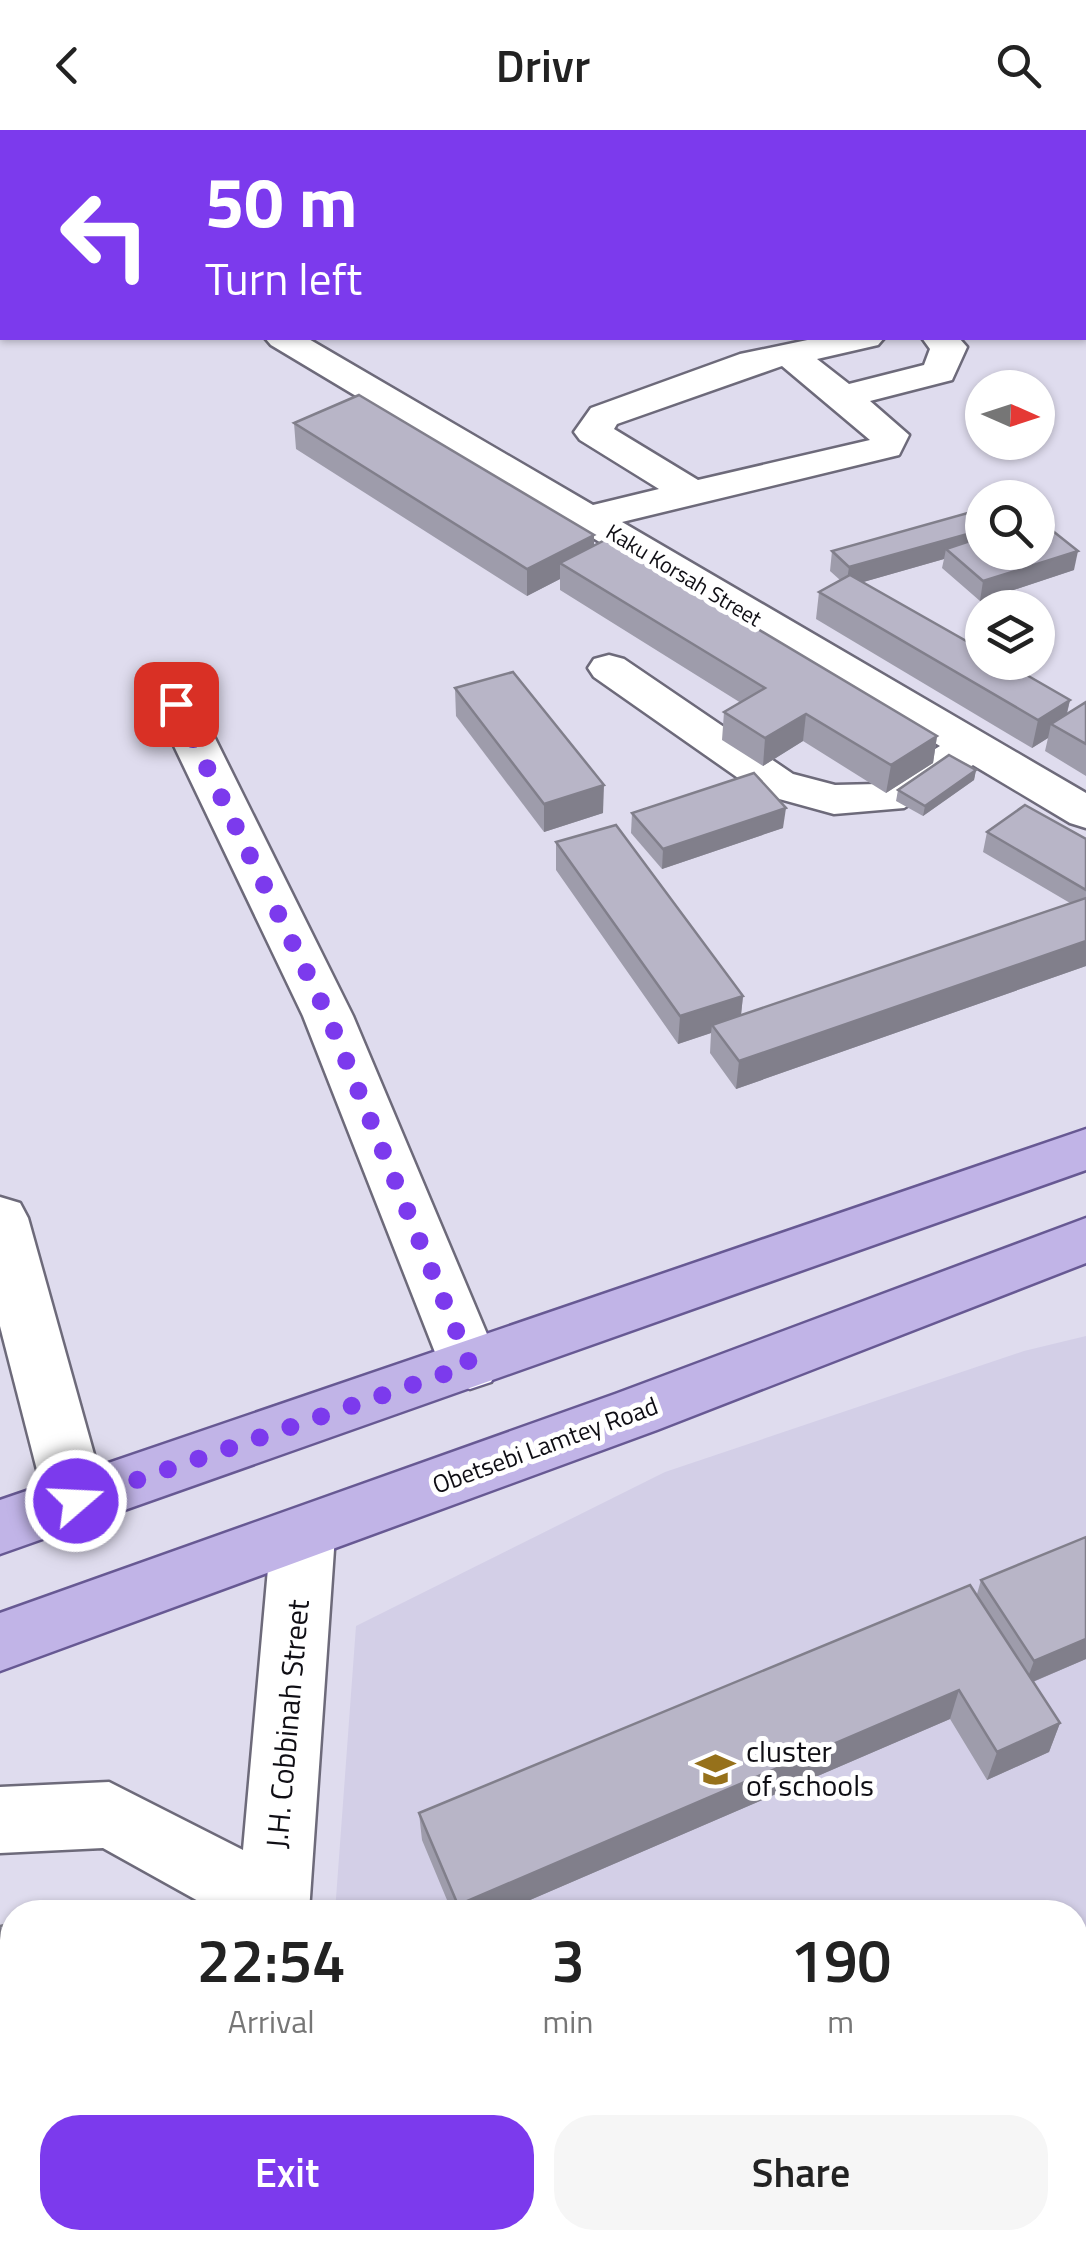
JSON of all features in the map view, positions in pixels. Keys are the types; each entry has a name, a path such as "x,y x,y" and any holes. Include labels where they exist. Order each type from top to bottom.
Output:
{"main road":[{"path":"0,1527 1086,1149"},
{"name":"Obetsebi Lamtey Road","path":"0,1642 303,1535 1086,1240"}],"street":[{"name":"Kaku Korsah Street","path":"285,340 1086,813"},
{"path":"693,494 593,432 604,416 753,362 856,340"},
{"path":"843,397 939,372 949,348 940,340"},
{"path":"588,518 886,447 890,435 789,354"},
{"path":"609,668 777,784 834,800 888,798 972,746"},
{"path":"176,704 328,1016 470,1365"},
{"path":"0,1218 76,1501"},
{"name":"J.H. Cobbinah Street","path":"274,1900 303,1535"},
{"path":"0,1820 109,1814 259,1900"}],"shaded area":[{"name":"cluster of schools","path":"1086,1336 1086,1900 336,1900 356,1626 665,1472 1024,1351"}],"building":[{"path":"359,395 594,535 527,569 294,423"},
{"path":"965,514 965,535 849,567 832,551"},
{"path":"1055,533 1078,551 1055,558"},
{"path":"607,539 937,736 891,765 806,714 765,738 724,712 765,688 560,563"},
{"path":"965,543 965,565 946,549"},
{"path":"970,570 1018,570 983,581"},
{"path":"850,575 965,640 965,677 819,592"},
{"path":"513,672 604,785 544,804 455,688"},
{"path":"970,680 1035,680 1070,700 1038,720"},
{"path":"1086,702 1086,744 1051,724"},
{"path":"949,755 976,770 925,806 898,790"},
{"path":"754,773 786,808 663,849 632,813"},
{"path":"1025,805 1086,839 1086,890 987,832"},
{"path":"616,825 743,996 680,1016 556,842"},
{"path":"1086,898 1086,941 739,1061 712,1025"},
{"path":"1086,1537 1086,1639 1034,1661 981,1580"},
{"path":"970,1585 1060,1723 997,1752 959,1690 470,1900 456,1900 419,1813"}],"place":[{"name":"cluster of schools","path":"716,1769"}],"route":[{"path":"76,1501 470,1365 328,1016 176,704"}]}
